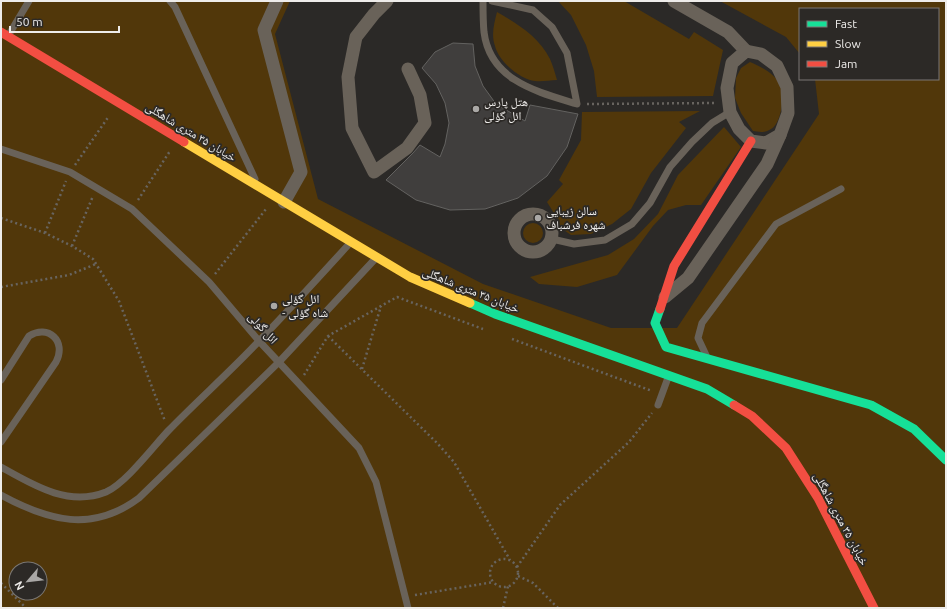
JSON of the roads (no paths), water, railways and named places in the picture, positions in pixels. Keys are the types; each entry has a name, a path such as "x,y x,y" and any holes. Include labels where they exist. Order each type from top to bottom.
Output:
{"street":[{"path":"277,1 264,30 301,172 280,199"},
{"path":"387,1 374,14 356,37 348,77 352,128 374,172 407,148 425,123 420,95 408,69"},
{"path":"662,300 688,278 767,164 788,113 788,87 777,66 761,54 746,51 728,32 674,1"},
{"name":"خیابان ۳۵ متری شاهگلی","path":"5,34 410,277 496,314 707,389 752,416 786,448 818,498 874,608"},
{"path":"746,51 732,62 727,88 729,108 739,129 751,141 766,143 780,135"},
{"path":"751,141 674,266 655,324 666,347 871,405 914,429 946,460"}],"lane":[{"path":"5,34 29,1"},
{"path":"170,1 175,7 259,187"},
{"path":"483,1 484,33 491,56 506,75 534,90 577,104 567,53 552,27 533,10 492,1"},
{"path":"552,239 574,244 605,240 632,224 650,203 670,167 692,142 729,108"},
{"name":"ائل گولی","path":"1,149 70,172 132,209 208,282 259,341 359,448 376,482 408,608"},
{"path":"708,358 698,338 702,323 776,224 841,189"},
{"path":"1,467 31,484 49,492 65,496 80,498 92,496 106,492 120,483 169,430 259,341 351,242"},
{"path":"1,495 38,513 68,520 85,520 116,513 128,506 139,498 279,362 377,257"},
{"path":"1,380 29,336 34,332 46,332 56,338 60,350 56,362 1,442"},
{"path":"658,405 669,375"}],"place":[{"name":"هتل پارس ائل گؤلی","path":"476,109"},
{"name":"سالن زیبایی شهره فرشباف","path":"538,218"},
{"name":"ائل گؤلی - شاه گؤلی","path":"274,306"}]}
